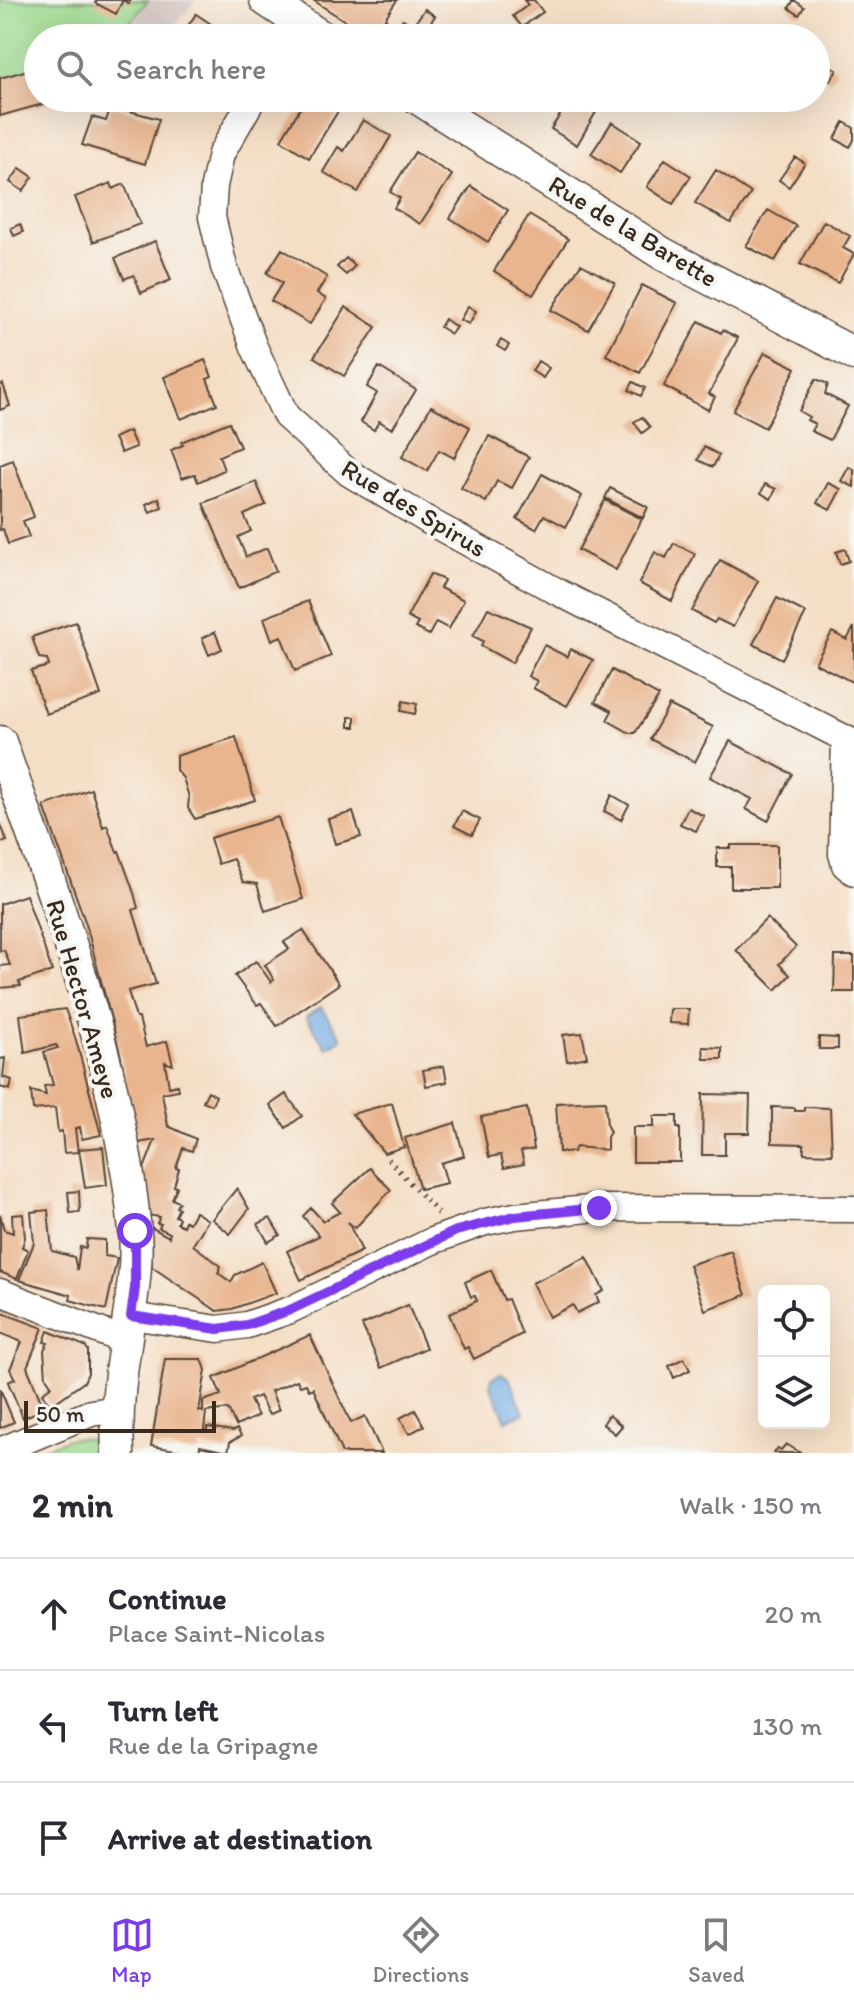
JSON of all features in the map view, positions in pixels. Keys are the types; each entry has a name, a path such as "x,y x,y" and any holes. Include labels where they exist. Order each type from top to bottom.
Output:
{"street":[{"path":"266,0 293,24"},
{"name":"Rue des Spirus","path":"245,112 221,154 214,186 212,217 224,267 254,347 286,416 349,473 434,524 558,592 850,740"},
{"name":"Rue de la Barette","path":"440,112 663,254 854,354"},
{"path":"850,740 842,854 845,865 854,872"},
{"name":"Rue Hector Ameye","path":"0,742 70,942 116,1115 135,1231 135,1263 117,1409 118,1453"},
{"path":"0,1292 128,1329 218,1329 247,1325 290,1310 456,1231 515,1216 556,1210 854,1209"},
{"path":"0,1451 91,1413 117,1409"}],"path":[{"path":"388,1159 456,1231"}],"shaded area":[{"path":"148,0 196,0 176,24 128,24"}],"green space":[{"path":"0,0 148,0 128,24 24,24 24,72 0,79"},
{"path":"67,1439 91,1440 99,1453 33,1453"}],"water":[{"path":"321,1007 342,1038 327,1048 306,1017"},
{"path":"501,1373 509,1378 524,1413 506,1420 490,1385 492,1378"}],"building":[{"path":"97,0 123,0 116,14 95,3"},
{"path":"313,0 397,0 385,18 388,21 386,24 350,24"},
{"path":"524,0 534,0 543,12 526,24 520,24 513,16 528,5"},
{"path":"794,0 804,7 799,15 789,8"},
{"path":"425,9 435,16 429,24 417,20"},
{"path":"196,14 211,24 189,24"},
{"path":"830,66 837,70 830,81"},
{"path":"24,71 24,109 0,116 0,78"},
{"path":"109,112 133,112 159,119 145,164 82,145 92,117 106,121"},
{"path":"298,112 338,112 309,158 281,140"},
{"path":"562,112 596,112 577,145 551,129"},
{"path":"363,120 391,136 358,192 323,172 338,147 344,151"},
{"path":"612,122 641,141 620,173 591,154"},
{"path":"844,122 854,128 854,140 850,147 835,139"},
{"path":"415,152 452,175 420,224 394,208 400,198 390,192"},
{"path":"795,157 805,163 789,187 779,180"},
{"path":"665,159 691,176 673,204 647,187"},
{"path":"20,168 33,177 23,191 10,182"},
{"path":"716,170 751,193 731,223 695,203"},
{"path":"111,183 113,189 124,184 140,224 93,242 75,197"},
{"path":"471,186 508,210 488,242 450,218"},
{"path":"768,210 796,226 775,261 746,246"},
{"path":"529,215 568,239 533,295 494,271"},
{"path":"824,221 850,236 843,248 854,254 838,283 800,264"},
{"path":"20,224 23,232 14,236 11,228"},
{"path":"155,241 171,280 141,293 134,275 124,279 115,258"},
{"path":"282,249 327,277 317,293 326,299 310,324 271,301 282,283 267,273"},
{"path":"346,258 355,266 346,275 337,267"},
{"path":"581,264 615,283 588,330 551,310"},
{"path":"642,285 677,303 640,373 606,355"},
{"path":"468,306 476,311 469,324 460,320"},
{"path":"346,307 376,327 344,376 314,357"},
{"path":"445,319 456,327 451,334 440,327"},
{"path":"699,321 738,338 709,394 715,397 708,410 664,386"},
{"path":"501,340 509,345 505,351 497,346"},
{"path":"765,352 796,368 765,428 733,411"},
{"path":"205,360 212,377 207,379 217,404 181,419 164,377"},
{"path":"538,361 549,368 543,378 532,371"},
{"path":"379,367 416,390 392,429 379,421 374,430 361,422 377,393 367,387"},
{"path":"816,379 828,384 825,394 848,406 830,440 811,431 815,424 799,411"},
{"path":"633,382 645,388 641,396 629,390"},
{"path":"3,384 10,406 0,410 0,385"},
{"path":"431,406 470,427 454,458 439,450 427,471 402,457"},
{"path":"642,417 650,427 642,433 634,422"},
{"path":"229,422 240,447 219,456 224,470 198,482 195,474 182,478 171,450 183,445 181,442"},
{"path":"129,431 136,447 121,453 114,438"},
{"path":"489,436 529,457 512,488 497,481 486,502 461,488"},
{"path":"704,447 719,455 713,467 698,460"},
{"path":"13,460 34,517 23,521 29,537 8,544 3,529 0,530 0,465"},
{"path":"849,467 854,470 854,487 841,481"},
{"path":"542,474 582,496 566,527 544,515 536,529 517,519"},
{"path":"256,482 266,505 244,515 251,531 238,537 246,557 267,548 276,571 239,588 203,503"},
{"path":"828,483 841,489 830,510 817,503"},
{"path":"765,484 776,489 771,499 761,493"},
{"path":"610,488 648,507 643,518 605,498"},
{"path":"159,498 162,507 150,512 146,504"},
{"path":"605,500 642,519 616,570 578,550"},
{"path":"674,543 695,554 672,601 639,583 655,552 666,558"},
{"path":"845,549 849,561 840,564 836,552"},
{"path":"720,560 758,581 733,627 717,619 714,623 692,611"},
{"path":"430,574 444,580 440,588 464,600 449,629 436,622 429,635 415,628 418,623 407,617"},
{"path":"777,598 806,613 782,659 753,644"},
{"path":"308,601 331,656 295,671 281,636 272,640 264,618"},
{"path":"488,608 531,627 512,663 481,646 483,641 473,636"},
{"path":"76,622 101,695 46,714 31,671 49,666 47,659 39,658 32,637"},
{"path":"854,627 852,682 815,663 832,632 847,640"},
{"path":"215,632 222,649 209,655 202,638"},
{"path":"544,645 567,657 571,649 593,660 567,706 533,688 537,681 528,676"},
{"path":"612,670 659,696 635,733 607,720 612,711 595,702"},
{"path":"403,701 417,704 415,714 401,711"},
{"path":"669,705 713,727 695,762 650,739"},
{"path":"349,717 355,717 355,727 349,727"},
{"path":"236,737 255,800 195,819 188,808 189,797 183,778 176,770 176,756"},
{"path":"730,741 792,774 768,821 746,809 752,799 710,777"},
{"path":"91,789 103,827 107,825 134,893 138,908 133,910 156,984 128,991 146,1047 167,1041 173,1065 165,1062 169,1087 177,1085 178,1090 162,1093 168,1126 196,1139 192,1151 183,1148 176,1168 179,1169 174,1186 177,1187 172,1199 179,1202 175,1216 179,1218 177,1223 183,1226 185,1221 189,1223 195,1212 208,1220 193,1245 221,1266 218,1273 231,1282 235,1275 262,1262 276,1293 232,1309 217,1311 152,1267 149,1226 169,1237 170,1233 159,1228 161,1224 157,1223 160,1217 147,1215 142,1174 155,1140 138,1143 120,1053 86,924 44,806"},
{"path":"612,795 629,805 621,820 604,811"},
{"path":"688,808 704,816 696,831 680,824"},
{"path":"462,811 480,820 472,835 454,826"},
{"path":"353,812 361,837 335,844 328,819"},
{"path":"278,817 303,899 265,911 257,884 243,882 233,859 218,864 210,838"},
{"path":"0,822 7,841 0,843"},
{"path":"731,845 777,845 777,888 731,888 731,867 717,867 717,848 731,848"},
{"path":"26,895 52,971 19,982 21,986 0,988 0,966 10,965 4,950 0,951 0,904"},
{"path":"767,918 796,947 779,964 790,975 776,990 736,950"},
{"path":"303,930 339,984 277,1026 261,1003 257,1005 235,976 256,961 271,982 274,980 265,965 289,949 284,942"},
{"path":"835,956 854,956 854,992 834,992"},
{"path":"65,1009 101,1135 82,1139 80,1127 75,1129 78,1152 64,1153 55,1108 33,1110 31,1091 46,1095 44,1086 53,1085 44,1052 58,1048 56,1045 25,1053 20,1015"},
{"path":"670,1009 689,1009 688,1024 669,1023"},
{"path":"582,1033 587,1057 567,1061 563,1035"},
{"path":"819,1037 838,1038 838,1049 819,1049"},
{"path":"703,1047 722,1048 722,1059 704,1059"},
{"path":"5,1058 3,1077 12,1080 10,1090 0,1087 0,1059"},
{"path":"444,1066 447,1082 426,1086 423,1070"},
{"path":"208,1091 216,1096 212,1105 203,1101"},
{"path":"286,1094 302,1116 286,1128 270,1105"},
{"path":"703,1094 750,1095 749,1133 725,1133 725,1155 702,1155"},
{"path":"605,1101 610,1132 607,1150 576,1147 573,1152 559,1152 556,1103"},
{"path":"392,1103 404,1147 384,1153 352,1114"},
{"path":"772,1107 795,1108 795,1111 804,1111 804,1107 830,1108 832,1154 804,1153 804,1144 772,1143"},
{"path":"527,1108 534,1149 521,1151 524,1164 504,1168 501,1155 489,1157 481,1117"},
{"path":"654,1116 677,1116 680,1162 633,1162 633,1127 654,1127"},
{"path":"455,1123 464,1156 441,1163 447,1183 420,1189 405,1138"},
{"path":"103,1147 107,1185 85,1188 79,1149"},
{"path":"370,1168 391,1190 355,1228 348,1222 362,1251 301,1280 287,1251 319,1236 303,1216 311,1208 323,1221 340,1212 332,1203"},
{"path":"237,1188 249,1209 230,1234 212,1219"},
{"path":"79,1191 80,1212 70,1213 68,1192"},
{"path":"48,1210 52,1251 74,1257 77,1270 80,1247 86,1248 87,1239 105,1240 105,1256 117,1258 106,1310 70,1300 71,1295 19,1280 34,1243 31,1212"},
{"path":"0,1214 4,1230 13,1233 12,1215 23,1214 25,1238 22,1247 28,1250 17,1279 0,1272"},
{"path":"270,1218 280,1235 268,1242 258,1224"},
{"path":"731,1251 746,1295 705,1310 689,1265"},
{"path":"587,1257 604,1291 596,1295 599,1302 577,1313 573,1305 549,1317 532,1283"},
{"path":"491,1270 504,1300 508,1299 522,1334 474,1359 468,1347 464,1349 449,1314 477,1301 475,1296 471,1297 465,1282"},
{"path":"408,1305 426,1348 381,1368 362,1325"},
{"path":"0,1312 43,1328 27,1367 44,1409 23,1418 8,1382 15,1379 10,1369 22,1342 0,1333"},
{"path":"48,1331 88,1350 88,1373 84,1382 50,1406 42,1393 52,1386 46,1377 44,1350 48,1343 44,1342"},
{"path":"310,1335 351,1423 365,1416 382,1453 342,1453 313,1388 309,1390 306,1384 300,1386 297,1380 271,1391 279,1410 269,1415 259,1396 250,1400 258,1416 236,1426 228,1409 206,1412 204,1430 207,1431 207,1427 237,1429 241,1436 230,1442 228,1452 200,1446 199,1453 194,1453 151,1446 165,1359 202,1359 206,1370 199,1411 203,1412 203,1401 221,1395 214,1378"},
{"path":"684,1358 690,1370 674,1378 669,1366"},
{"path":"0,1389 14,1422 0,1428"},
{"path":"415,1410 424,1426 409,1434 400,1418"},
{"path":"609,1415 622,1426 615,1434 603,1424"},
{"path":"786,1444 801,1453 774,1453"}],"route":[{"path":"135,1231 135,1288 131,1316 218,1329 247,1325 290,1310 456,1231 515,1216 599,1208"}]}
